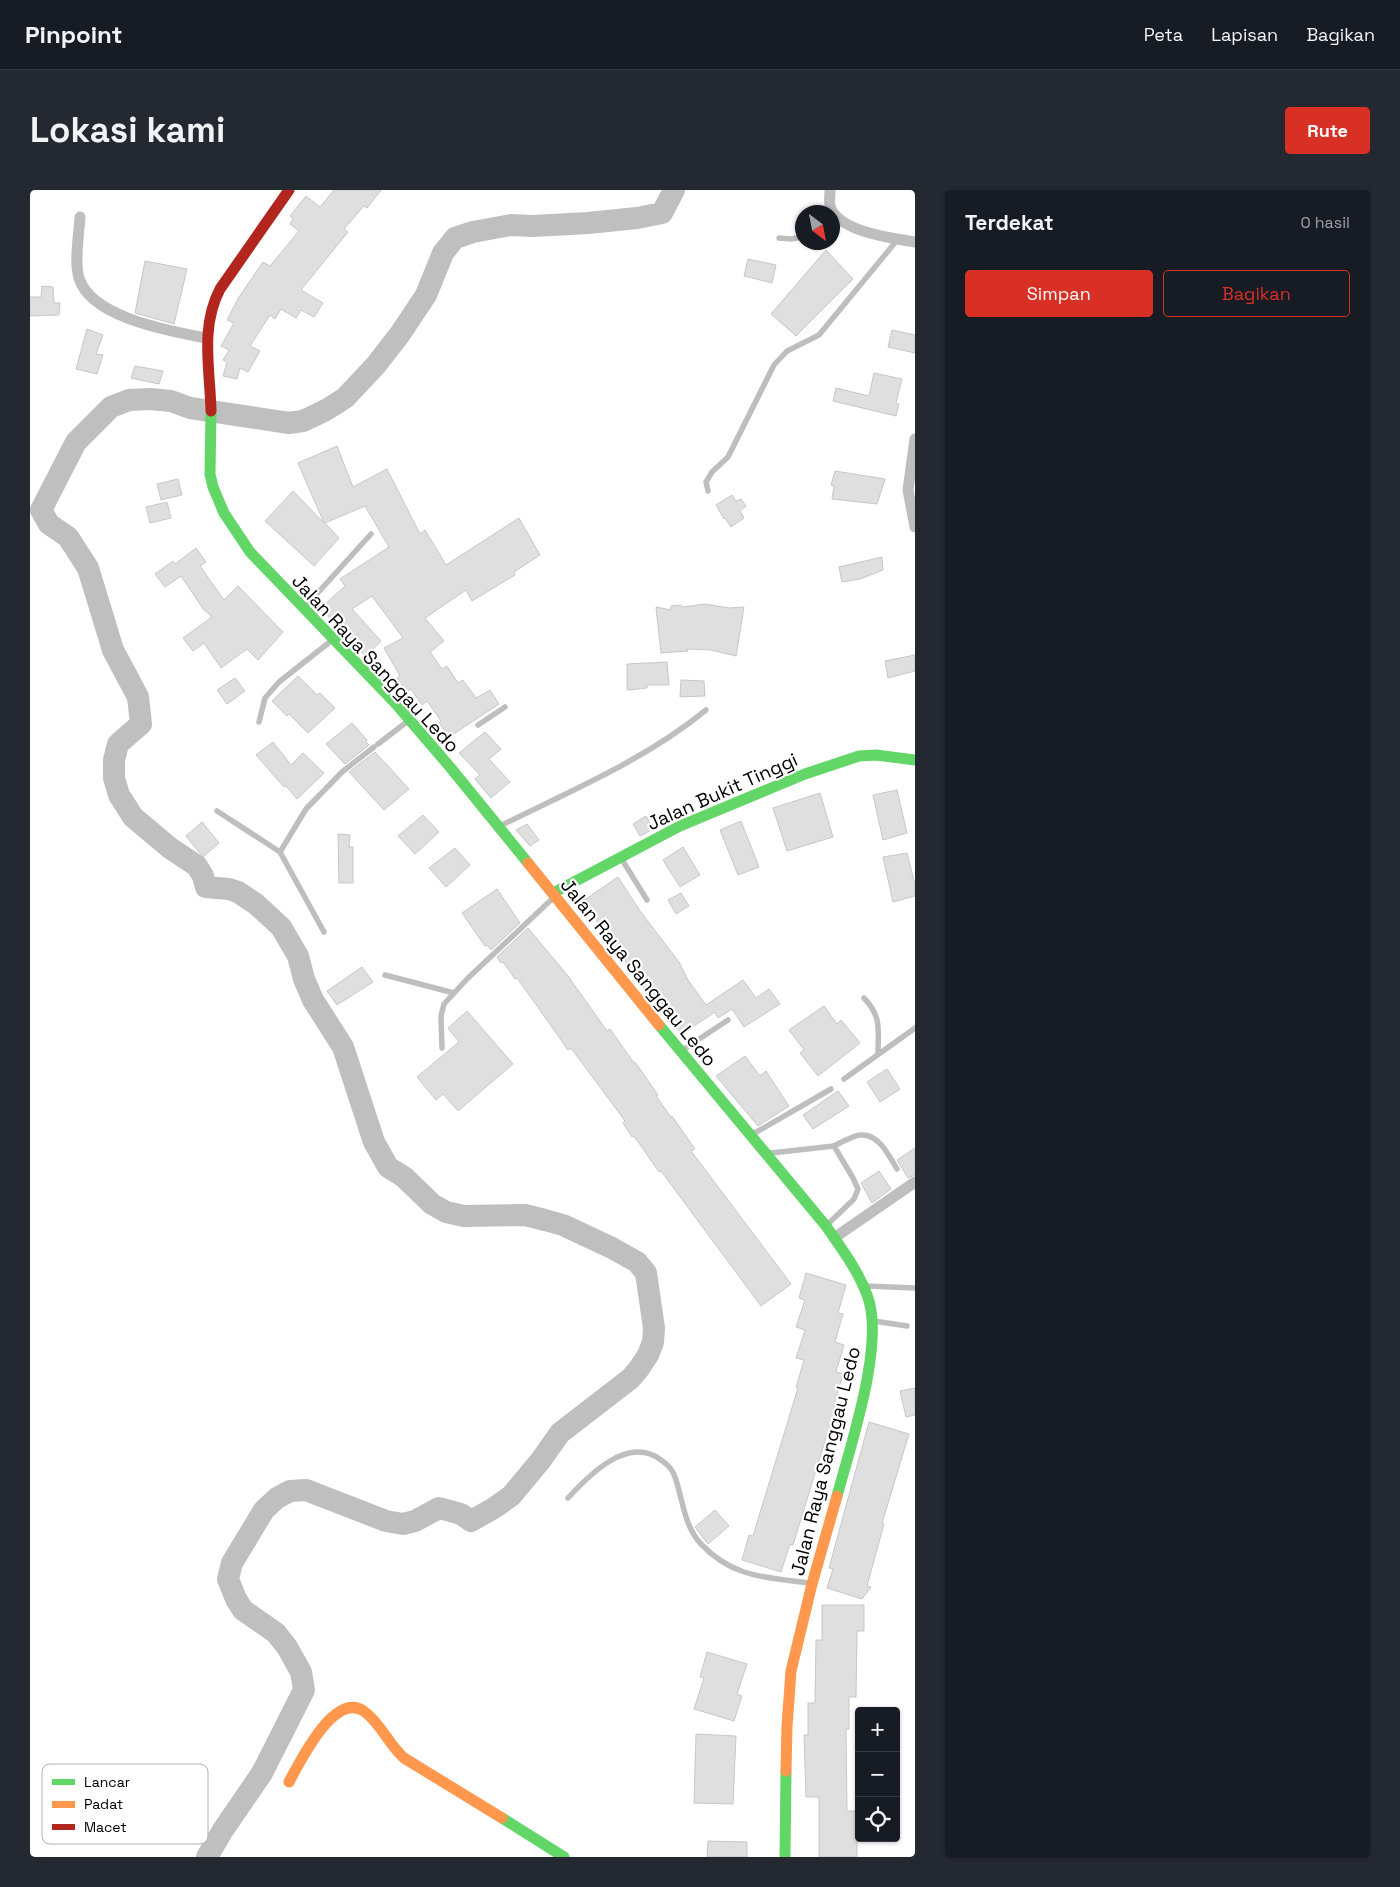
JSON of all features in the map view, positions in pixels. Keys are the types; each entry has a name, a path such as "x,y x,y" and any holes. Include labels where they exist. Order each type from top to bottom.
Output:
{"main road":[{"name":"Jalan Raya Sanggau Ledo","path":"289,190 216,296 212,305 206,338 210,387 210,474 212,487 224,512 250,552 409,720 441,751 498,827 750,1136 826,1226 863,1286 870,1304 872,1351 868,1374 852,1441 793,1660 787,1726 785,1857"},
{"name":"Jalan Bukit Tinggi","path":"554,894 680,826 805,774 859,756 915,760"},
{"path":"289,1782 323,1726 338,1711 351,1707 364,1709 389,1744 411,1763 564,1857"}],"street":[{"path":"830,190 830,205"},
{"path":"80,217 78,275 84,287 99,303 121,316 206,338"},
{"path":"840,221 867,232 915,242"},
{"path":"915,439 908,490 915,527"},
{"path":"834,1238 915,1182"}],"lane":[{"path":"779,238 795,238"},
{"path":"708,491 706,482 712,472 728,457 774,365 787,351 819,335 898,239"},
{"path":"303,609 371,534"},
{"path":"259,722 265,698 278,682 332,639"},
{"path":"478,725 505,706"},
{"path":"498,827 636,758 683,728 706,710"},
{"path":"280,852 306,809 342,772 409,720"},
{"path":"217,811 280,852 324,932"},
{"path":"621,858 647,900"},
{"path":"442,1048 444,1004 466,978 554,894"},
{"path":"385,975 454,993"},
{"path":"864,998 874,1009 878,1020 878,1054"},
{"path":"681,1051 728,1020"},
{"path":"844,1079 915,1028"},
{"path":"750,1136 831,1089"},
{"path":"766,1154 834,1146 860,1135 868,1136 878,1141 898,1168"},
{"path":"826,1226 854,1199 858,1189 834,1146"},
{"path":"863,1286 915,1288"},
{"path":"872,1321 907,1326"},
{"path":"568,1498 594,1472 615,1458 633,1451 645,1452 657,1457 668,1465 675,1475 684,1513 691,1530 700,1544 718,1559 747,1575 812,1584"}],"building":[{"path":"334,190 381,190 367,208 364,206 344,229 348,232 301,290 323,303 314,317 301,310 296,318 281,309 275,319 270,315 250,346 260,351 248,372 240,368 237,379 223,376 227,362 223,360 229,350 221,346 234,323 227,320 239,297 263,262 270,266 299,231 290,224 293,219 290,216 306,196 320,207"},
{"path":"826,250 853,279 796,336 771,314"},
{"path":"748,259 776,265 772,283 744,276"},
{"path":"145,261 187,269 174,324 135,313"},
{"path":"42,286 53,287 54,303 60,303 59,315 30,316 30,297 41,297"},
{"path":"87,329 103,335 96,354 103,355 97,374 76,369"},
{"path":"892,330 915,335 915,353 888,347"},
{"path":"135,366 163,371 159,384 131,378"},
{"path":"874,373 902,379 896,403 899,404 896,416 833,401 836,388 869,396"},
{"path":"337,446 353,487 387,469 420,534 425,530 446,565 519,518 540,555 514,572 515,575 472,601 466,590 425,618 444,641 430,652 442,669 447,666 458,683 463,680 476,698 490,690 499,704 449,737 439,723 441,721 427,701 422,705 411,689 406,692 397,678 400,676 384,648 403,638 372,596 352,609 381,641 365,656 321,608 345,586 340,579 389,547 365,506 325,523 339,538 314,566 265,521 293,491 324,523 298,463"},
{"path":"835,471 885,479 877,504 832,499 834,486 831,485"},
{"path":"178,479 182,495 161,500 157,484"},
{"path":"732,495 736,501 741,499 746,506 740,511 744,518 731,527 716,505"},
{"path":"167,502 171,518 150,523 146,507"},
{"path":"196,548 206,562 200,566 224,600 238,586 283,632 258,660 247,649 221,668 204,643 193,651 183,638 212,617 204,610 181,576 165,587 155,574 173,561 175,564"},
{"path":"882,557 883,570 860,579 842,582 839,567"},
{"path":"705,604 729,608 744,607 736,656 711,650 687,649 688,651 661,653 656,607 671,610 671,606 681,605 682,607"},
{"path":"915,655 915,671 888,678 885,661"},
{"path":"667,662 669,685 647,685 647,688 627,690 627,664"},
{"path":"298,676 317,695 320,693 335,708 308,733 289,714 287,716 272,701"},
{"path":"235,678 245,691 227,704 217,690"},
{"path":"681,680 704,681 705,696 680,697"},
{"path":"352,723 369,745 345,764 326,744"},
{"path":"485,732 501,749 489,759 510,782 491,798 475,779 480,775 459,753"},
{"path":"273,742 291,765 303,753 324,773 297,799 256,755"},
{"path":"375,752 409,789 384,810 349,772"},
{"path":"897,790 907,833 883,840 873,795"},
{"path":"820,793 833,837 787,851 773,808"},
{"path":"423,815 439,832 415,854 398,836"},
{"path":"646,816 653,829 640,836 633,824"},
{"path":"741,821 759,867 738,875 720,830"},
{"path":"202,822 219,843 203,857 186,836"},
{"path":"527,824 539,840 530,846 516,830"},
{"path":"338,834 350,835 349,847 353,847 353,883 339,883"},
{"path":"683,847 700,875 680,887 663,860"},
{"path":"455,848 470,865 446,887 429,868"},
{"path":"907,853 915,885 915,896 893,902 883,857"},
{"path":"618,877 640,911 679,962 688,980 706,1005 743,980 756,998 769,989 780,1004 744,1027 732,1009 718,1018 715,1012 682,1034 644,988 583,901"},
{"path":"497,889 520,923 491,950 487,945 485,946 462,913"},
{"path":"681,893 689,906 676,914 668,900"},
{"path":"528,928 568,976 607,1031 610,1029 635,1062 658,1095 656,1096 695,1149 691,1151 791,1284 761,1306 661,1171 659,1172 634,1136 632,1137 623,1123 625,1121 571,1048 568,1050 517,978 515,979 497,957"},
{"path":"362,967 373,982 337,1005 327,991"},
{"path":"824,1006 837,1024 841,1020 860,1043 818,1076 800,1053 804,1050 789,1030"},
{"path":"467,1011 513,1064 458,1111 443,1094 436,1100 417,1077 459,1042 448,1028"},
{"path":"745,1056 760,1076 766,1071 789,1106 758,1126 716,1076"},
{"path":"887,1069 900,1089 880,1102 867,1082"},
{"path":"838,1091 849,1106 813,1129 803,1115"},
{"path":"915,1148 915,1175 908,1178 897,1160"},
{"path":"879,1171 891,1189 872,1203 861,1183"},
{"path":"806,1273 846,1285 838,1313 843,1314 835,1342 844,1345 836,1372 843,1374 835,1402 837,1402 793,1545 790,1544 781,1572 742,1560 749,1535 753,1536 798,1388 796,1387 804,1360 796,1358 805,1330 796,1327 805,1300 799,1298"},
{"path":"915,1388 915,1415 906,1417 900,1391"},
{"path":"869,1422 909,1434 882,1523 884,1524 867,1586 871,1587 862,1599 827,1588 833,1569 829,1568"},
{"path":"715,1510 729,1526 708,1544 695,1527"},
{"path":"822,1605 864,1605 864,1631 857,1631 856,1697 849,1697 849,1729 846,1729 847,1811 855,1811 857,1857 819,1857 819,1797 806,1797 804,1735 808,1735 808,1703 815,1703 816,1640 822,1640"},
{"path":"707,1652 747,1664 737,1694 742,1696 734,1721 694,1709 704,1678 700,1677"},
{"path":"696,1734 736,1736 733,1804 694,1803"},
{"path":"708,1841 747,1842 747,1857 707,1857"}],"waterway":[{"path":"207,1857 262,1773 304,1690 301,1672 287,1647 276,1633 243,1610 236,1599 228,1579 232,1563 264,1510 277,1498 290,1491 306,1490 386,1521 403,1524 415,1521 439,1508 461,1514 471,1521 511,1496 541,1460 560,1433 630,1379 648,1355 653,1342 654,1328 646,1273 637,1262 563,1225 545,1220 525,1215 464,1216 446,1212 432,1204 404,1177 388,1167 374,1142 343,1047 313,1000 304,979 298,956 281,927 256,904 238,892 229,889 206,887 203,876 197,866 170,848 133,817 119,795 114,778 114,760 118,744 141,724 138,697 113,650 88,568 68,537 49,524 41,510 76,442 111,407 129,400 150,399 171,401 190,408 289,423 303,421 345,398 376,365 400,334 426,295 443,253 455,238 473,232 511,225 533,226 588,223 637,218 662,213 674,190"}],"traffic: fast":[{"path":"211,411 210,474 213,487 224,513 250,552 396,704 528,863"},
{"path":"553,893 680,826 805,774 859,756 876,755 915,760"},
{"path":"659,1025 826,1226 854,1268 867,1295 872,1315 869,1366 864,1395 837,1496"},
{"path":"785,1857 786,1771"},
{"path":"502,1818 564,1857"}],"traffic: slow":[{"path":"528,863 659,1025"},
{"path":"786,1771 791,1671 812,1584 837,1496"},
{"path":"289,1782 301,1759 320,1731 342,1710 354,1708 365,1712 371,1717 404,1758 502,1818"}],"traffic: jam":[{"path":"211,411 208,333 214,303 220,289 289,190"}]}
